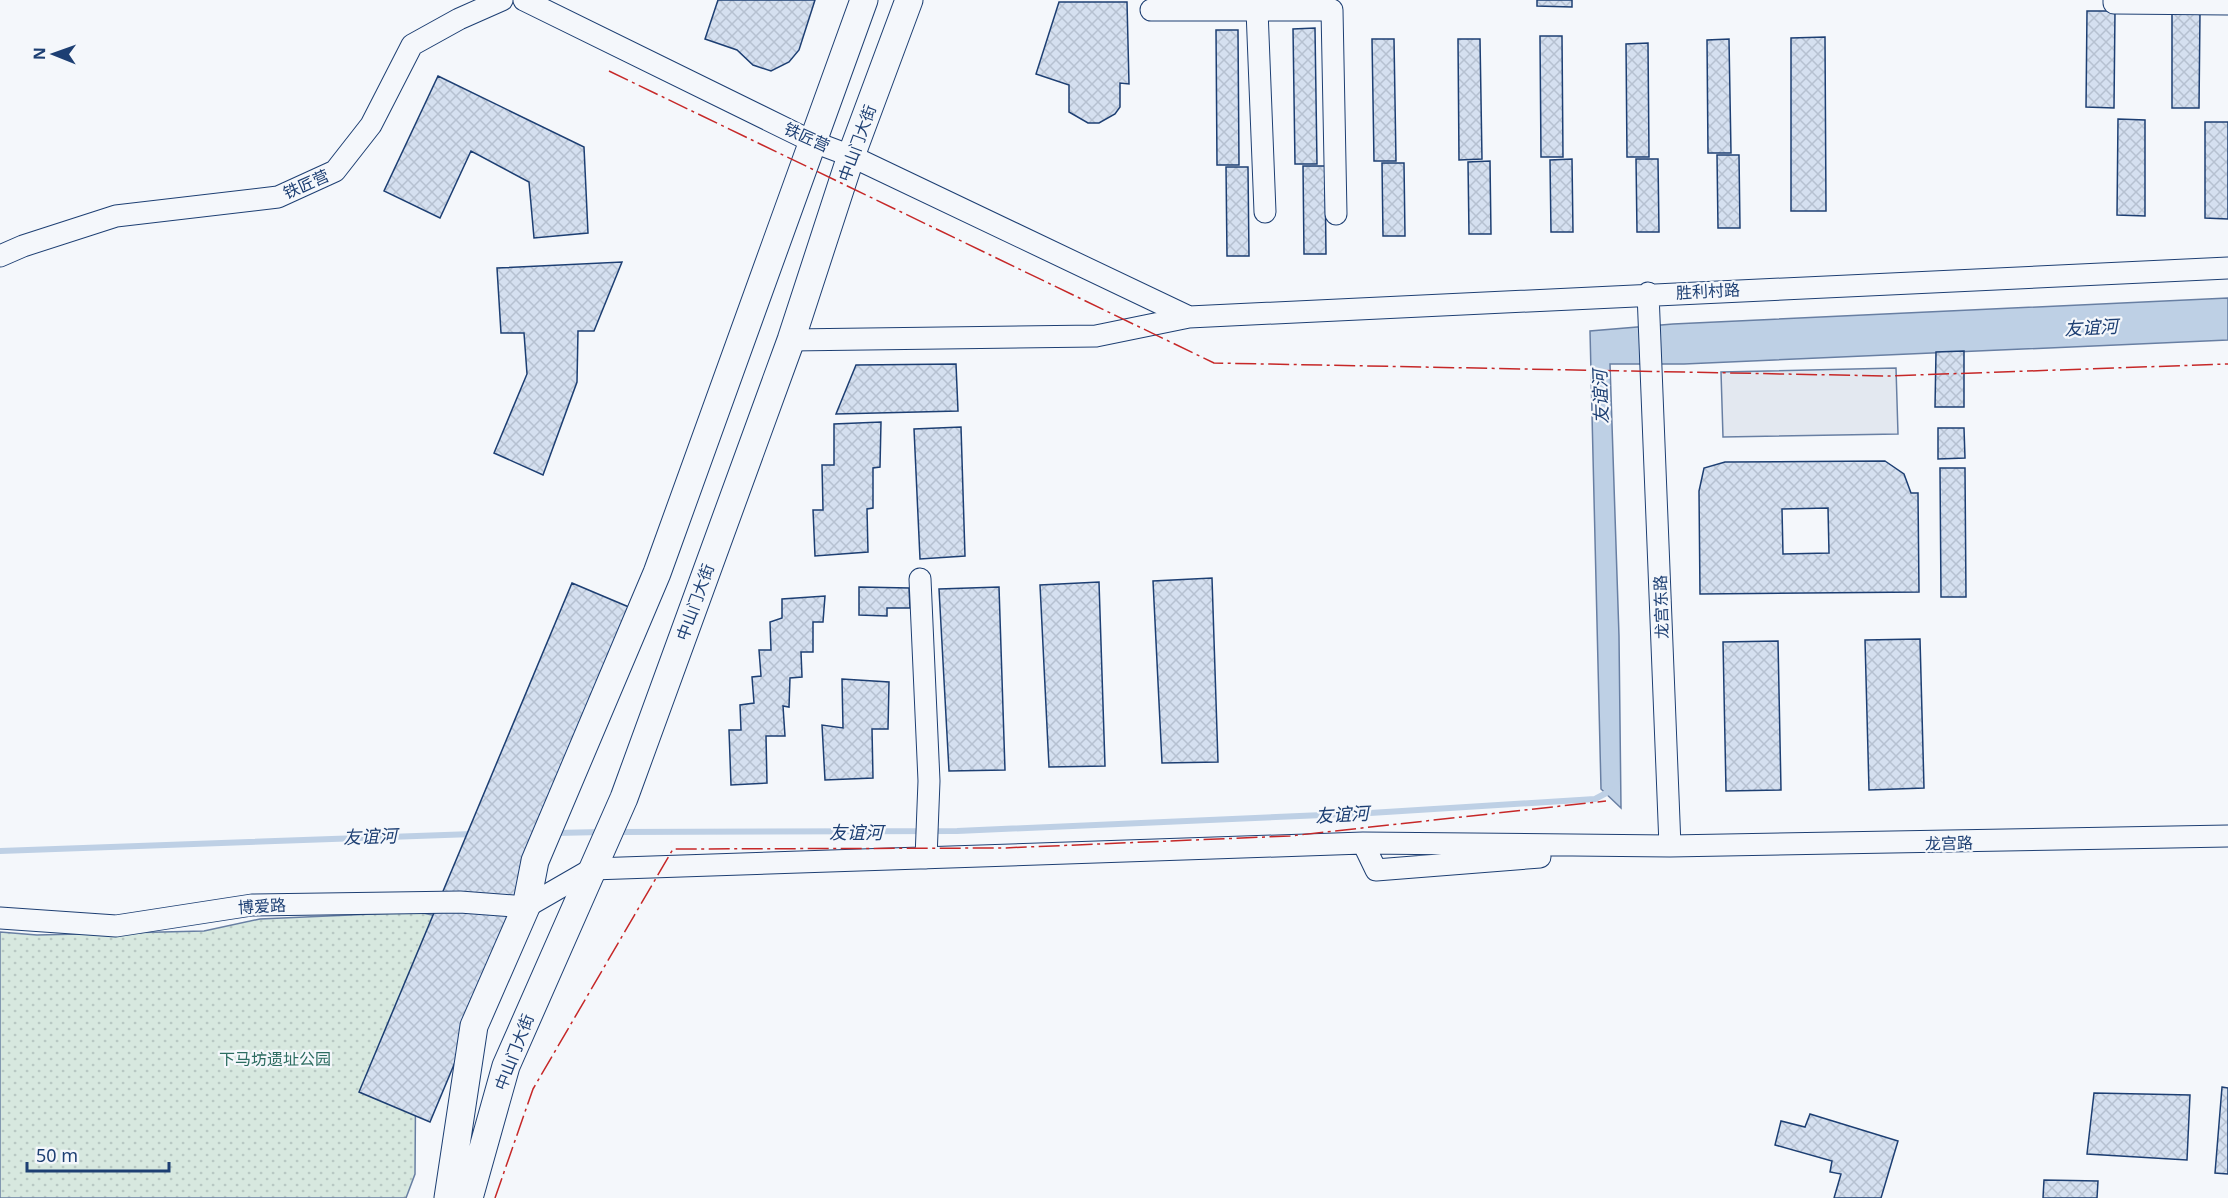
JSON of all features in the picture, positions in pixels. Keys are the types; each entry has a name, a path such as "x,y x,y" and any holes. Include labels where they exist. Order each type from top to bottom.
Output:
{"main road":[{"path":"448,1198 474,1026 526,907 535,861 657,573 811,141 864,0"},
{"name":"中山门大街","path":"469,1198 506,1066 624,798 791,340 851,156 909,0"}],"street":[{"name":"铁匠营","path":"0,256 23,246 116,216 278,197 335,171 370,125 412,45 459,19 502,0"},
{"name":"铁匠营","path":"524,0 811,141 851,156 1189,317"},
{"path":"2114,0 2114,3 2228,4"},
{"path":"1151,10 1181,4 1257,10 1332,10 1336,214"},
{"path":"1257,10 1265,213"},
{"name":"胜利村路","path":"791,340 1096,336 1189,317 1647,293 2228,268"},
{"name":"龙宫东路","path":"1647,293 1652,368 1670,846"},
{"path":"920,579 929,781 926,851"},
{"name":"龙宫路","path":"592,869 926,851 1363,843 1670,846 2228,836"},
{"path":"526,907 592,869"},
{"name":"博爱路","path":"0,918 116,926 252,905 460,902 526,907"}],"green space":[{"name":"下马坊遗址公园","path":"418,912 456,920 416,1033 415,1174 406,1198 0,1198 0,932 37,935 204,931 260,919"}],"shaded area":[{"path":"1896,368 1898,434 1723,437 1721,372"}],"water":[{"path":"2228,298 2228,340 1684,364 1610,364 1619,636 1621,808 1601,789 1590,331 1673,324"}],"building":[{"path":"718,0 815,0 799,50 789,62 771,71 753,65 737,50 705,39"},
{"path":"1537,0 1572,0 1572,7 1537,6"},
{"path":"1059,2 1127,2 1129,84 1120,83 1120,107 1115,114 1099,123 1088,123 1069,112 1069,85 1036,74"},
{"path":"2087,11 2115,11 2114,108 2086,107"},
{"path":"2172,12 2200,12 2199,108 2172,108"},
{"path":"1315,28 1317,164 1295,164 1293,29"},
{"path":"1216,30 1238,30 1239,165 1217,165"},
{"path":"1540,36 1562,36 1563,157 1541,157"},
{"path":"1825,37 1826,211 1791,211 1791,38"},
{"path":"1372,39 1394,39 1396,161 1374,161"},
{"path":"1458,39 1480,39 1482,159 1459,160"},
{"path":"1729,39 1731,153 1708,153 1707,40"},
{"path":"1648,43 1649,157 1627,157 1626,44"},
{"path":"438,76 584,147 588,233 534,238 529,182 471,151 440,218 384,191"},
{"path":"2118,119 2145,120 2145,216 2117,215"},
{"path":"2205,122 2228,122 2228,219 2205,218"},
{"path":"1717,155 1739,155 1740,228 1718,228"},
{"path":"1572,159 1573,232 1551,232 1550,160"},
{"path":"1636,159 1658,159 1659,232 1637,232"},
{"path":"1490,161 1491,234 1469,234 1468,162"},
{"path":"1382,163 1404,163 1405,236 1383,236"},
{"path":"1303,166 1325,166 1326,254 1304,254"},
{"path":"1226,167 1248,167 1249,256 1227,256"},
{"path":"622,262 594,331 578,331 577,382 543,475 494,453 527,374 524,333 501,333 497,268"},
{"path":"1964,351 1964,407 1935,407 1936,352"},
{"path":"956,364 958,411 836,414 856,365"},
{"path":"881,422 880,467 873,468 873,508 867,509 868,552 815,556 813,510 823,510 822,465 834,465 834,424"},
{"path":"961,427 965,556 920,559 914,429"},
{"path":"1938,428 1964,428 1965,458 1938,459"},
{"path":"1885,461 1904,474 1911,493 1918,493 1919,592 1700,594 1699,491 1704,468 1725,462","holes":["1828,508 1829,553 1783,554 1782,509"]},
{"path":"1940,468 1965,468 1966,597 1941,597"},
{"path":"1212,578 1218,762 1162,763 1153,581"},
{"path":"1099,582 1105,766 1049,767 1040,585"},
{"path":"572,583 643,613 430,1122 359,1092"},
{"path":"859,587 909,588 910,608 887,608 887,616 859,615"},
{"path":"999,587 1005,770 949,771 939,589"},
{"path":"825,596 823,622 813,622 813,652 801,652 802,677 790,678 789,707 783,706 785,736 766,736 767,783 731,785 729,730 741,730 740,705 754,703 752,677 761,676 759,650 771,650 770,622 782,618 782,599"},
{"path":"1920,639 1924,788 1869,790 1865,640"},
{"path":"1778,641 1781,790 1726,791 1723,642"},
{"path":"842,679 889,682 888,729 872,729 873,778 825,780 822,725 843,728"},
{"path":"2222,1087 2228,1088 2228,1174 2215,1173"},
{"path":"2094,1093 2190,1095 2187,1160 2087,1154"},
{"path":"1810,1114 1898,1141 1881,1198 1834,1198 1841,1174 1830,1172 1832,1161 1775,1145 1781,1121 1805,1127"},
{"path":"2044,1180 2098,1181 2097,1198 2043,1198"}],"waterway":[{"name":"友谊河","path":"618,832 957,831 1370,813 1595,799 1612,790"},
{"name":"友谊河","path":"555,833 602,832"},
{"name":"友谊河","path":"0,851 473,834"}],"power":[{"path":"609,71 1214,363 1888,376 2228,364"},
{"path":"495,1198 533,1089 673,849 1003,848 1290,836 1606,801"}]}
